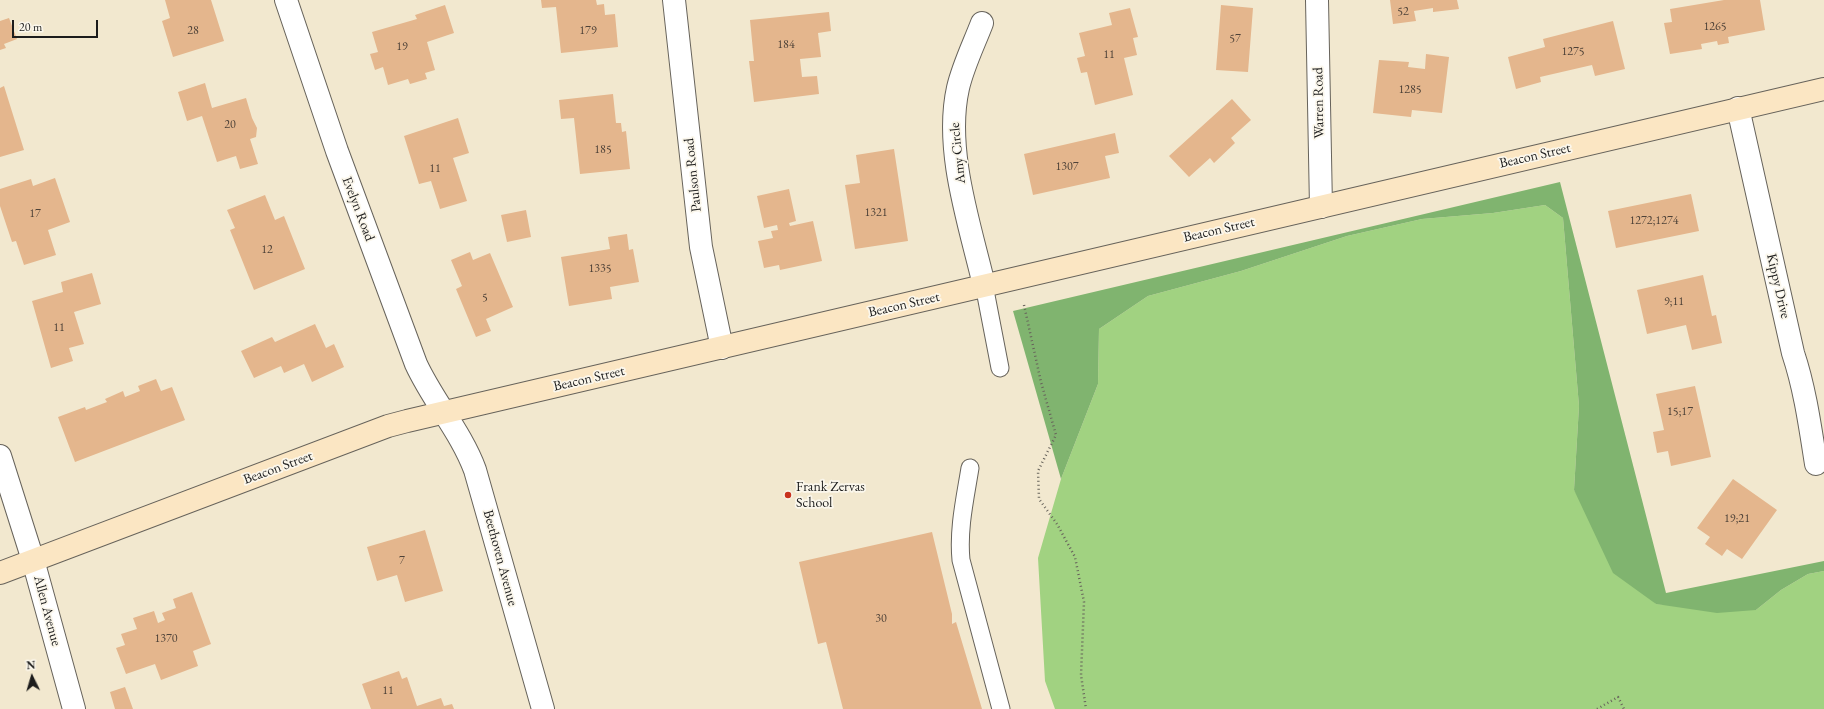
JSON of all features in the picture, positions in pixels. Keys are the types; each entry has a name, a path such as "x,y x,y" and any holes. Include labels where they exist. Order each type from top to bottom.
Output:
{"main road":[{"name":"Beacon Street","path":"0,573 388,426 1824,89"}],"street":[{"name":"Evelyn Road","path":"286,0 337,151 416,364 426,384 444,412"},
{"name":"Paulson Road","path":"674,0 701,247 722,348"},
{"name":"Warren Road","path":"1317,0 1321,207"},
{"name":"Amy Circle","path":"982,23 961,78 956,99 954,122 955,148 960,177 984,285"},
{"name":"Kippy Drive","path":"1738,108 1793,353 1804,389 1816,464"},
{"name":"Beethoven Avenue","path":"444,412 464,446 475,470 543,709"},
{"name":"Allen Avenue","path":"0,456 33,560 74,709"}],"lane":[{"path":"984,285 1000,368"},
{"path":"970,468 961,522 959,543 960,560 1000,709"}],"path":[{"path":"1024,305 1041,382 1056,435 1038,471 1040,500 1057,524 1075,557 1084,602 1081,674 1086,709"},
{"path":"1597,709 1618,697 1624,709"}],"green space":[{"path":"1560,182 1666,593 1824,561 1824,571 1808,574 1781,590 1756,610 1717,613 1656,604 1613,573 1574,490 1579,406 1563,218 1545,205 1493,213 1422,219 1347,236 1241,271 1148,296 1099,329 1098,384 1061,479 1013,311"},
{"path":"1545,205 1563,218 1579,406 1574,490 1656,604 1756,610 1781,590 1808,574 1824,571 1824,709 1055,709 1045,681 1038,558 1061,479 1098,384 1099,329 1148,296 1241,271 1347,236 1422,219 1493,213"}],"building":[{"path":"165,0 211,0 224,41 173,57 162,21 170,18"},
{"path":"541,0 596,0 597,5 604,4 605,15 615,14 618,47 561,53 556,7 542,8"},
{"path":"1390,0 1457,0 1459,9 1433,12 1433,8 1414,11 1416,21 1393,24"},
{"path":"1724,0 1760,0 1765,30 1728,37 1729,43 1718,45 1717,41 1701,44 1702,49 1670,54 1664,23 1672,22 1670,9"},
{"path":"445,5 454,33 427,42 435,70 425,73 427,79 410,84 408,79 388,85 383,67 375,70 370,54 378,52 372,32 417,19 415,15"},
{"path":"1221,5 1253,8 1248,72 1216,70"},
{"path":"1130,8 1138,37 1133,38 1137,55 1124,58 1133,95 1095,105 1087,72 1081,73 1077,58 1085,56 1079,33 1112,25 1109,13"},
{"path":"829,12 831,31 818,33 821,57 800,59 802,77 817,76 819,94 754,102 749,61 754,61 750,20"},
{"path":"9,18 17,39 4,44 6,48 0,50 0,21"},
{"path":"1613,21 1625,69 1595,76 1592,65 1540,77 1541,82 1516,89 1508,57 1545,47 1543,39"},
{"path":"1426,54 1449,57 1442,113 1412,110 1411,117 1373,113 1379,60 1409,62 1408,67 1425,69"},
{"path":"205,83 212,108 246,98 252,118 257,128 256,137 250,139 258,164 240,169 236,156 217,162 202,116 187,121 178,92"},
{"path":"4,86 24,150 0,157 0,88"},
{"path":"613,94 616,123 621,123 622,132 626,131 630,169 580,174 574,118 561,119 559,100"},
{"path":"1232,99 1251,120 1231,138 1235,143 1214,163 1210,158 1189,177 1169,156"},
{"path":"458,118 469,153 453,158 467,201 440,209 431,181 419,184 404,136"},
{"path":"1115,133 1119,153 1105,156 1110,178 1033,195 1024,154"},
{"path":"894,149 908,241 855,249 845,185 860,183 856,155"},
{"path":"55,178 70,222 48,230 56,255 24,265 16,241 12,242 0,206 0,189 31,179 33,186"},
{"path":"789,189 796,221 789,223 790,226 813,221 822,261 780,270 779,265 764,268 758,241 773,238 771,231 778,230 777,225 764,228 757,196"},
{"path":"1691,194 1699,231 1616,248 1608,211"},
{"path":"265,195 275,220 284,216 305,269 254,290 230,230 235,228 227,210"},
{"path":"526,210 531,237 507,242 501,215"},
{"path":"627,234 629,250 633,249 639,282 610,287 612,299 569,306 561,257 610,249 608,237"},
{"path":"470,252 473,260 490,253 513,307 486,319 491,331 476,337 456,289 462,286 451,260"},
{"path":"92,273 101,304 74,312 84,344 69,348 73,361 51,368 32,301 63,292 61,282"},
{"path":"1703,275 1712,316 1716,315 1722,343 1692,350 1686,325 1647,334 1637,290"},
{"path":"315,324 326,348 334,344 344,367 312,382 304,364 284,373 281,366 254,378 241,351 272,337 275,342"},
{"path":"156,379 161,391 172,387 185,420 75,462 58,417 85,407 86,410 107,402 105,399 123,391 125,397 140,391 138,386"},
{"path":"1695,386 1711,457 1671,466 1668,451 1657,453 1653,432 1664,430 1656,394"},
{"path":"1733,479 1777,510 1742,559 1727,549 1722,556 1705,544 1710,537 1697,528"},
{"path":"425,530 443,591 405,602 397,575 377,581 367,547"},
{"path":"932,532 952,614 952,624 956,622 982,709 843,709 826,642 818,644 799,562"},
{"path":"192,592 211,644 193,651 198,666 161,680 155,664 126,674 116,648 125,645 121,634 137,629 133,618 154,611 158,623 165,620 162,613 176,608 173,599"},
{"path":"399,671 402,679 407,677 417,706 441,698 444,706 452,704 454,709 371,709 362,684"},
{"path":"125,687 133,709 115,709 110,692"}],"place":[{"name":"Frank Zervas School","path":"788,495"}]}
